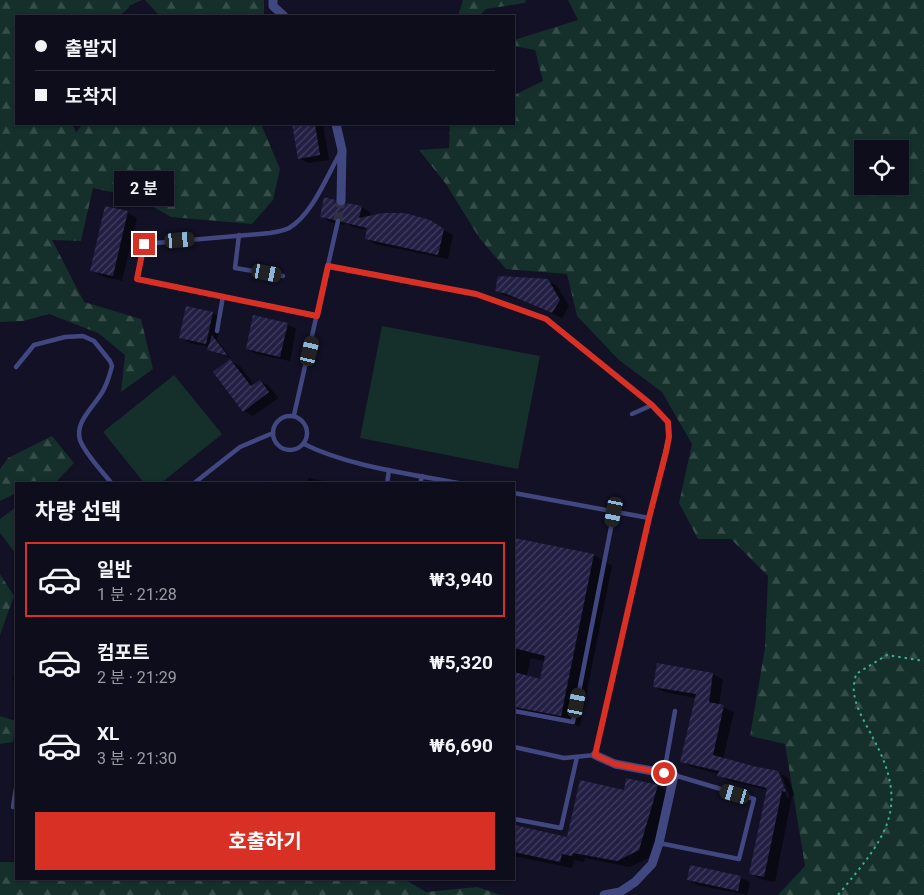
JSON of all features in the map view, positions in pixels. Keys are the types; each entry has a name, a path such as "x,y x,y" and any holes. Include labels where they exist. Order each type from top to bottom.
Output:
{"street":[{"path":"271,2 283,15"},
{"path":"336,125 342,150 341,201"},
{"path":"595,755 615,764 669,774 659,843 652,864 635,882 620,892 604,895"}],"lane":[{"path":"317,316 137,279 144,244 287,230 298,222 318,194 342,150"},
{"path":"294,416 338,221"},
{"path":"239,235 235,268 283,276"},
{"path":"328,266 476,294 546,319 652,405 668,422 669,437 595,755 564,758 515,747"},
{"path":"217,331 223,296"},
{"path":"16,367 34,345 65,337 83,336 94,341 105,354 112,366 109,377 96,403 81,423 79,431 80,440 110,482"},
{"path":"632,414 652,405"},
{"path":"285,416 294,416 300,418 307,427 308,432 304,444 293,450 278,445 273,433 274,426 278,420 285,416"},
{"path":"196,482 240,447 273,433"},
{"path":"304,444 322,454 453,482"},
{"path":"387,482 390,470"},
{"path":"420,482 422,476"},
{"path":"515,493 649,518"},
{"path":"515,711 573,722 614,512"},
{"path":"659,843 739,859 754,799 669,774 675,711"},
{"path":"515,819 561,828 577,757"},
{"path":"13,807 15,794"}],"path":[{"path":"838,895 872,853 891,818 892,787 883,756 861,715 854,692 856,674 887,655 924,661"}],"green space":[{"path":"0,0 142,0 129,6 120,15 15,15 15,125 72,125 76,132 82,125 261,125 280,169 273,200 252,224 171,217 138,198 93,188 81,241 52,240 84,302 141,319 153,369 121,392 125,355 98,333 49,314 23,321 0,322"},
{"path":"145,0 264,0 264,15 159,15"},
{"path":"463,0 526,0 525,3 486,9 480,15 458,15"},
{"path":"568,0 924,0 924,895 778,895 805,866 785,744 750,736 765,648 768,576 731,539 698,539 679,503 692,444 662,392 619,360 577,316 567,274 506,269 480,239 446,184 419,150 449,148 450,125 515,125 515,95 543,81 535,50 515,46 515,40 578,20"},
{"path":"382,326 540,356 518,469 360,438"},
{"path":"174,375 222,434 162,482 143,482 103,432"},
{"path":"52,436 74,463 56,482 15,482 15,494 0,501 0,469 8,458"},
{"path":"15,508 15,553 0,533 0,519"},
{"path":"0,574 14,596 0,635"},
{"path":"0,716 15,721 15,728 13,742 0,744"},
{"path":"0,862 15,862 15,880 406,880 426,892 477,887 501,895 0,895"}],"building":[{"path":"292,125 315,125 320,155 298,159"},
{"path":"324,197 335,200 336,204 340,207 347,203 362,206 359,218 383,213 405,213 430,220 444,229 438,255 365,239 367,228 342,222 341,218 338,217 334,220 320,217"},
{"path":"105,206 128,211 113,276 90,271"},
{"path":"498,276 548,279 560,300 552,313 507,294 495,291"},
{"path":"186,306 213,312 206,344 179,338"},
{"path":"253,315 288,323 280,357 246,349"},
{"path":"212,335 228,356 207,350"},
{"path":"230,359 251,386 260,380 269,392 243,412 213,372"},
{"path":"515,538 594,554 561,716 515,707 515,672 540,679 545,656 515,648"},
{"path":"657,663 713,673 709,702 724,705 713,755 778,771 786,792 782,791 764,877 749,874 767,788 717,776 719,771 680,762 696,694 653,687"},
{"path":"626,778 658,785 639,850 617,861 573,853 572,856 562,854 560,862 515,852 515,825 567,837 580,780 624,790"},
{"path":"690,865 741,876 738,891 687,880"}],"tunnel":[{"path":"338,221 341,201"}],"route":[{"path":"144,244 137,279 317,316 328,266 476,294 546,319 652,405 668,422 669,437 595,755 615,764 664,773"}]}
